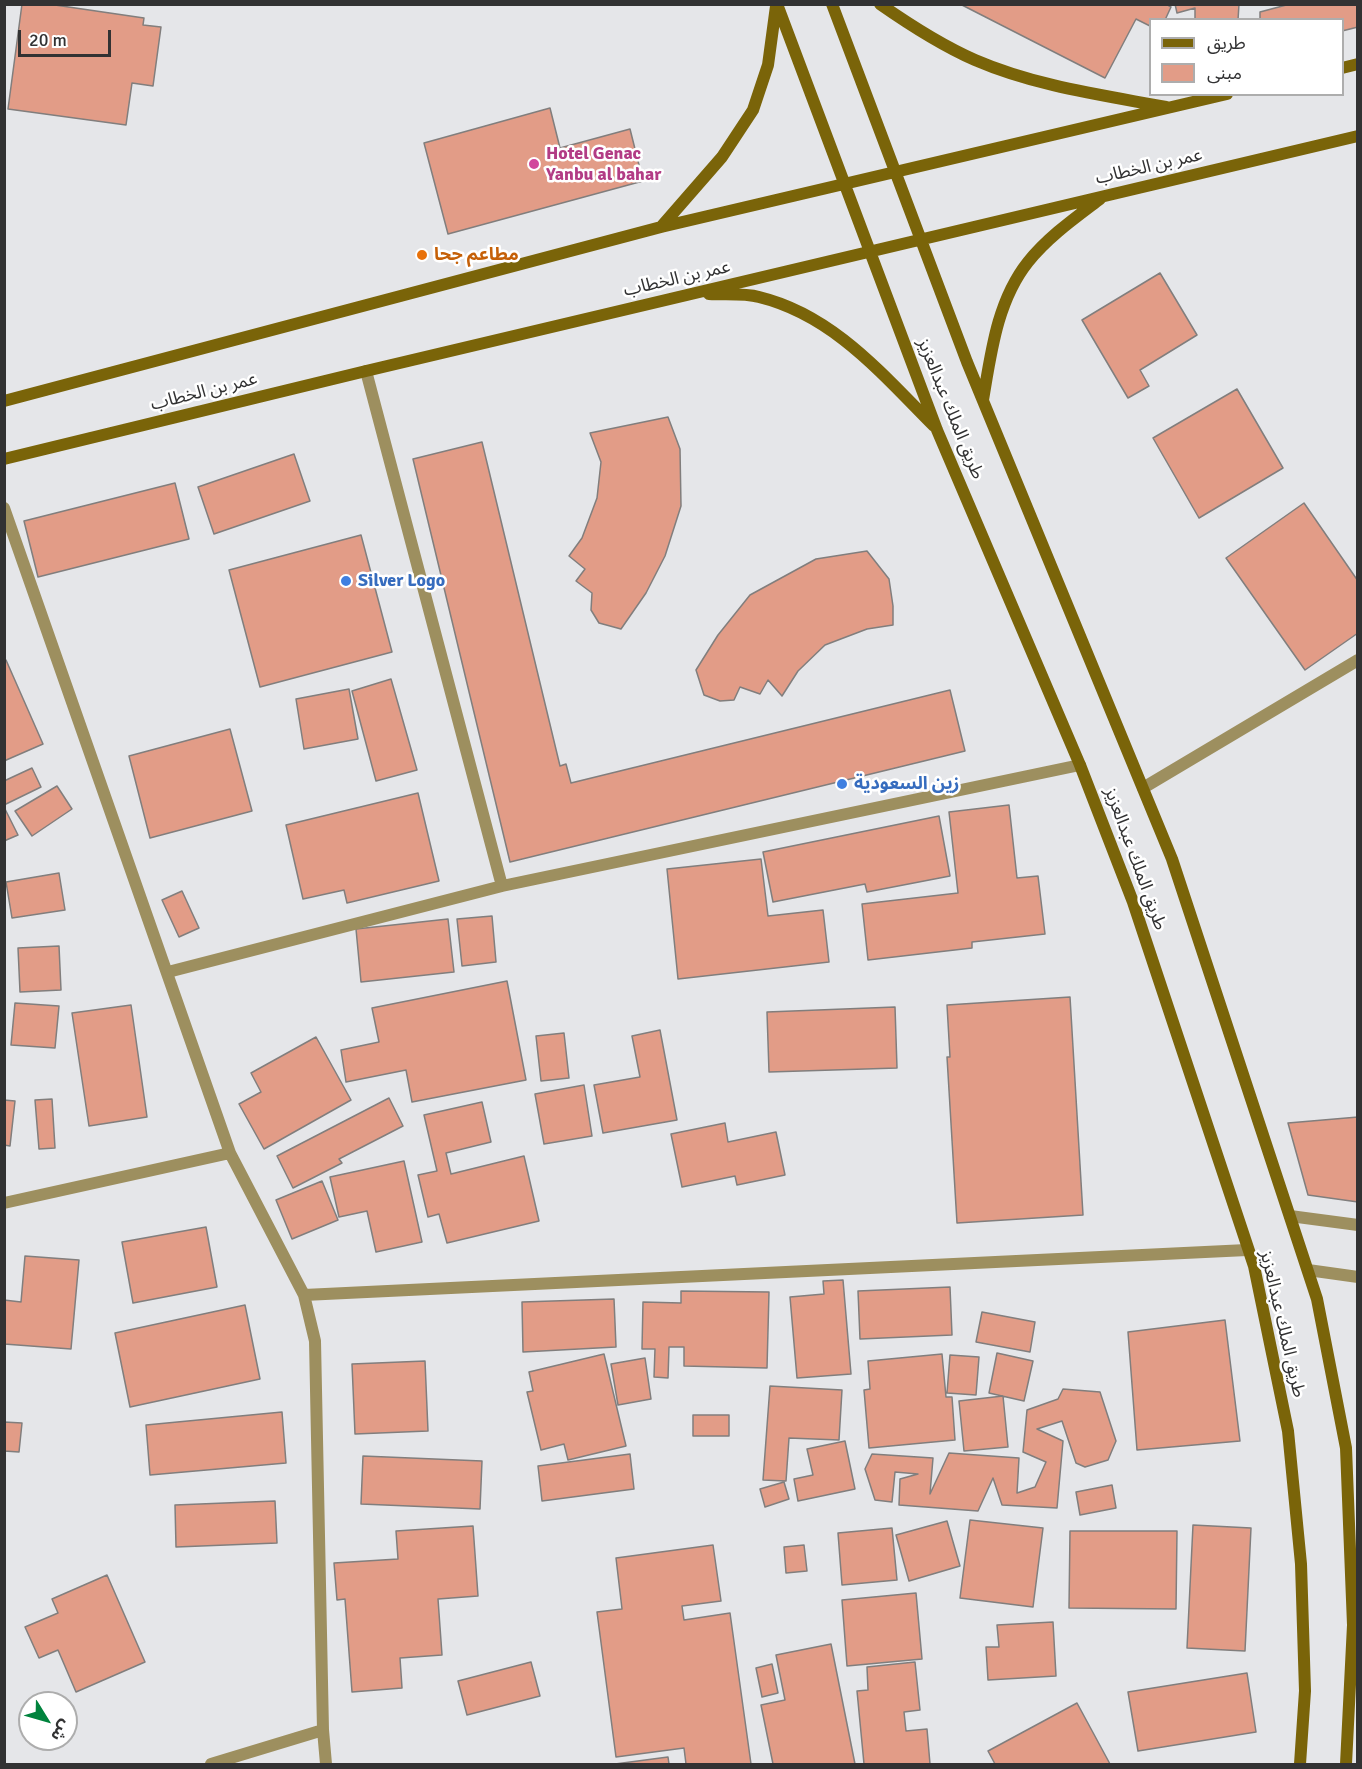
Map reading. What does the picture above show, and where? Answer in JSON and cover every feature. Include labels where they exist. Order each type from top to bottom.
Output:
[{"type":"street","name":"طريق الملك عبدالعزيز","points":[[776,4],[937,430],[1080,765],[1133,902],[1254,1266],[1288,1431],[1299,1542],[1305,1691],[1300,1764]]},
{"type":"street","points":[[661,227],[722,157],[753,110],[768,65],[776,4]]},
{"type":"street","name":"طريق الملك عبدالعزيز","points":[[832,4],[983,401],[1172,859],[1317,1299],[1346,1448],[1353,1625],[1346,1764]]},
{"type":"street","points":[[880,4],[944,45],[975,60],[1011,73],[1068,89],[1170,108]]},
{"type":"street","points":[[4,401],[661,227],[1219,96]]},
{"type":"street","name":"عمر بن الخطاب","points":[[4,459],[1358,136]]},
{"type":"street","points":[[983,401],[993,337],[1016,282],[1027,263],[1053,236],[1104,196]]},
{"type":"street","points":[[693,294],[757,296],[789,306],[826,326],[864,355],[937,430]]},
{"type":"street","points":[[366,371],[502,886]]},
{"type":"street","points":[[4,508],[230,1153],[304,1295],[315,1341],[323,1730],[326,1764]]},
{"type":"street","points":[[1143,788],[1358,660]]},
{"type":"street","points":[[168,972],[502,886],[1080,765]]},
{"type":"street","points":[[4,1203],[230,1153]]},
{"type":"street","points":[[1290,1216],[1358,1226]]},
{"type":"street","points":[[304,1295],[1247,1250]]},
{"type":"street","points":[[1308,1270],[1358,1277]]},
{"type":"street","points":[[211,1764],[323,1730]]},
{"type":"building","points":[[22,4],[48,4],[144,18],[143,25],[161,27],[153,86],[132,83],[126,125],[8,109]]},
{"type":"building","points":[[960,4],[1166,4],[1171,7],[1166,18],[1149,18],[1149,26],[1136,19],[1105,78]]},
{"type":"building","points":[[1175,4],[1239,4],[1238,18],[1195,18],[1195,8],[1177,13]]},
{"type":"building","points":[[1290,4],[1358,4],[1358,27],[1344,30],[1344,18],[1260,18],[1260,12]]},
{"type":"building","name":"Hotel Genac Yanbu al bahar","points":[[550,108],[560,148],[630,129],[643,181],[448,234],[424,143]]},
{"type":"building","points":[[1160,273],[1197,335],[1140,370],[1149,386],[1128,398],[1082,320]]},
{"type":"building","points":[[1237,389],[1283,468],[1199,518],[1153,438]]},
{"type":"building","points":[[668,417],[680,449],[681,506],[665,556],[646,593],[621,629],[599,623],[591,610],[592,593],[576,581],[585,569],[569,556],[582,538],[597,498],[601,462],[590,433]]},
{"type":"building","points":[[482,442],[560,766],[566,764],[571,783],[950,690],[965,751],[510,862],[413,459]]},
{"type":"building","points":[[294,454],[310,501],[214,534],[198,487]]},
{"type":"building","points":[[175,483],[189,539],[38,577],[24,521]]},
{"type":"building","points":[[1304,503],[1358,581],[1358,633],[1305,670],[1226,558]]},
{"type":"building","points":[[361,535],[392,652],[260,687],[229,570]]},
{"type":"building","points":[[867,551],[889,579],[893,625],[867,629],[825,645],[798,671],[782,696],[768,680],[760,694],[740,687],[734,700],[720,701],[704,695],[696,670],[718,635],[750,595],[816,559]]},
{"type":"building","points":[[6,660],[43,744],[4,761],[4,661]]},
{"type":"building","points":[[391,679],[417,770],[376,781],[352,691]]},
{"type":"building","points":[[349,689],[358,739],[304,749],[296,699]]},
{"type":"building","points":[[230,729],[252,811],[150,838],[129,756]]},
{"type":"building","points":[[32,768],[41,787],[4,805],[4,781]]},
{"type":"building","points":[[57,786],[72,809],[32,836],[15,811]]},
{"type":"building","points":[[418,793],[439,881],[347,903],[344,890],[303,899],[286,825]]},
{"type":"building","points":[[1009,805],[1017,878],[1038,876],[1045,934],[972,942],[972,948],[868,960],[862,904],[958,893],[949,812]]},
{"type":"building","points":[[4,807],[18,835],[4,841]]},
{"type":"building","points":[[939,816],[950,876],[867,892],[865,884],[773,902],[763,852]]},
{"type":"building","points":[[761,859],[768,916],[823,910],[829,962],[678,979],[667,869]]},
{"type":"building","points":[[59,873],[65,910],[12,918],[6,882]]},
{"type":"building","points":[[182,891],[199,928],[179,937],[162,900]]},
{"type":"building","points":[[492,916],[496,962],[462,966],[457,919]]},
{"type":"building","points":[[448,919],[454,972],[361,982],[356,929]]},
{"type":"building","points":[[59,946],[61,990],[20,992],[18,948]]},
{"type":"building","points":[[507,981],[526,1080],[412,1102],[406,1070],[346,1082],[341,1050],[379,1042],[372,1008]]},
{"type":"building","points":[[1070,997],[1083,1215],[957,1223],[947,1057],[950,1057],[947,1005]]},
{"type":"building","points":[[15,1003],[59,1006],[55,1048],[11,1045]]},
{"type":"building","points":[[131,1005],[147,1117],[89,1126],[72,1013]]},
{"type":"building","points":[[895,1007],[897,1068],[769,1072],[767,1012]]},
{"type":"building","points":[[660,1030],[677,1120],[603,1133],[594,1085],[640,1077],[632,1036]]},
{"type":"building","points":[[564,1033],[569,1078],[541,1081],[536,1036]]},
{"type":"building","points":[[316,1037],[351,1100],[264,1149],[239,1104],[261,1092],[251,1073]]},
{"type":"building","points":[[584,1085],[592,1136],[544,1144],[535,1094]]},
{"type":"building","points":[[389,1098],[403,1126],[339,1159],[342,1163],[293,1188],[277,1156]]},
{"type":"building","points":[[52,1099],[55,1148],[39,1149],[35,1100]]},
{"type":"building","points":[[4,1100],[15,1101],[10,1146],[4,1145]]},
{"type":"building","points":[[482,1102],[491,1142],[446,1153],[451,1174],[524,1156],[539,1221],[447,1243],[439,1214],[428,1217],[418,1175],[437,1171],[424,1115]]},
{"type":"building","points":[[1358,1117],[1358,1202],[1308,1195],[1288,1123]]},
{"type":"building","points":[[725,1123],[728,1142],[776,1132],[785,1175],[737,1185],[735,1176],[682,1187],[671,1134]]},
{"type":"building","points":[[404,1161],[422,1242],[376,1252],[367,1211],[339,1217],[330,1177]]},
{"type":"building","points":[[322,1181],[338,1220],[292,1239],[276,1200]]},
{"type":"building","points":[[206,1227],[217,1287],[133,1303],[122,1242]]},
{"type":"building","points":[[25,1256],[79,1260],[71,1349],[4,1344],[4,1300],[21,1302]]},
{"type":"building","points":[[843,1280],[851,1374],[797,1378],[790,1297],[824,1294],[823,1281]]},
{"type":"building","points":[[950,1287],[952,1335],[860,1339],[858,1291]]},
{"type":"building","points":[[681,1291],[769,1292],[767,1368],[684,1366],[684,1347],[669,1347],[668,1378],[654,1377],[655,1349],[642,1349],[643,1302],[681,1303]]},
{"type":"building","points":[[614,1299],[616,1347],[523,1352],[522,1302]]},
{"type":"building","points":[[245,1305],[260,1379],[130,1407],[115,1333]]},
{"type":"building","points":[[982,1312],[1035,1322],[1030,1352],[976,1342]]},
{"type":"building","points":[[1225,1320],[1240,1441],[1137,1450],[1128,1332]]},
{"type":"building","points":[[997,1353],[1033,1361],[1024,1401],[989,1393]]},
{"type":"building","points":[[604,1354],[626,1446],[568,1460],[564,1444],[541,1450],[527,1392],[533,1391],[529,1372]]},
{"type":"building","points":[[942,1354],[946,1397],[952,1397],[955,1440],[869,1448],[864,1390],[870,1389],[868,1361]]},
{"type":"building","points":[[950,1355],[979,1357],[976,1395],[947,1393]]},
{"type":"building","points":[[645,1358],[651,1399],[618,1405],[611,1364]]},
{"type":"building","points":[[425,1361],[428,1431],[355,1434],[352,1364]]},
{"type":"building","points":[[770,1386],[842,1390],[839,1440],[789,1438],[786,1481],[763,1480]]},
{"type":"building","points":[[1063,1389],[1100,1392],[1116,1441],[1108,1460],[1085,1467],[1076,1463],[1062,1421],[1037,1429],[1063,1441],[1057,1508],[1002,1505],[993,1478],[978,1511],[899,1505],[900,1479],[918,1474],[895,1472],[892,1502],[875,1500],[865,1469],[872,1454],[933,1458],[930,1494],[949,1453],[1019,1458],[1017,1493],[1035,1487],[1046,1462],[1023,1452],[1027,1410],[1058,1399]]},
{"type":"building","points":[[1003,1396],[1008,1447],[964,1451],[959,1401]]},
{"type":"building","points":[[282,1412],[286,1463],[150,1475],[146,1425]]},
{"type":"building","points":[[693,1415],[729,1415],[729,1436],[693,1436]]},
{"type":"building","points":[[4,1422],[22,1423],[19,1452],[4,1451]]},
{"type":"building","points":[[845,1441],[855,1489],[798,1501],[794,1479],[813,1475],[807,1449]]},
{"type":"building","points":[[630,1454],[634,1489],[542,1501],[538,1466]]},
{"type":"building","points":[[363,1456],[482,1461],[480,1509],[361,1504]]},
{"type":"building","points":[[784,1482],[789,1499],[765,1507],[760,1489]]},
{"type":"building","points":[[1112,1485],[1116,1508],[1080,1515],[1076,1492]]},
{"type":"building","points":[[275,1501],[277,1543],[176,1547],[175,1505]]},
{"type":"building","points":[[970,1520],[1043,1528],[1033,1607],[960,1598]]},
{"type":"building","points":[[947,1521],[960,1566],[909,1581],[896,1535]]},
{"type":"building","points":[[1193,1525],[1251,1528],[1245,1651],[1187,1648]]},
{"type":"building","points":[[473,1526],[478,1596],[438,1599],[442,1655],[400,1658],[402,1688],[352,1692],[345,1599],[337,1600],[334,1563],[398,1559],[396,1531]]},
{"type":"building","points":[[892,1528],[897,1580],[842,1585],[838,1533]]},
{"type":"building","points":[[1070,1531],[1177,1531],[1176,1609],[1069,1608]]},
{"type":"building","points":[[713,1545],[721,1601],[682,1606],[684,1620],[730,1613],[751,1764],[686,1764],[684,1748],[616,1757],[597,1612],[622,1609],[616,1558]]},
{"type":"building","points":[[804,1545],[807,1571],[786,1573],[784,1547]]},
{"type":"building","points":[[107,1575],[145,1662],[76,1691],[58,1650],[39,1658],[25,1627],[58,1613],[52,1599]]},
{"type":"building","points":[[916,1593],[922,1659],[847,1666],[842,1600]]},
{"type":"building","points":[[1053,1622],[1056,1676],[988,1680],[986,1647],[999,1647],[997,1625]]},
{"type":"building","points":[[831,1644],[855,1764],[773,1764],[761,1705],[785,1700],[776,1655]]},
{"type":"building","points":[[531,1662],[540,1696],[467,1715],[458,1681]]},
{"type":"building","points":[[915,1662],[920,1710],[904,1712],[906,1731],[927,1729],[930,1764],[864,1764],[857,1691],[868,1690],[867,1667]]},
{"type":"building","points":[[772,1664],[778,1693],[762,1697],[756,1668]]},
{"type":"building","points":[[1247,1673],[1256,1732],[1138,1751],[1128,1692]]},
{"type":"building","points":[[1077,1703],[1110,1764],[995,1764],[988,1751]]},
{"type":"building","points":[[668,1757],[669,1764],[615,1764]]},
{"type":"place","name":"Hotel Genac Yanbu al bahar","points":[[534,164]]},
{"type":"place","name":"مطاعم جحا","points":[[422,255]]},
{"type":"place","name":"Silver Logo","points":[[346,581]]},
{"type":"place","name":"زين السعودية","points":[[842,784]]}]
